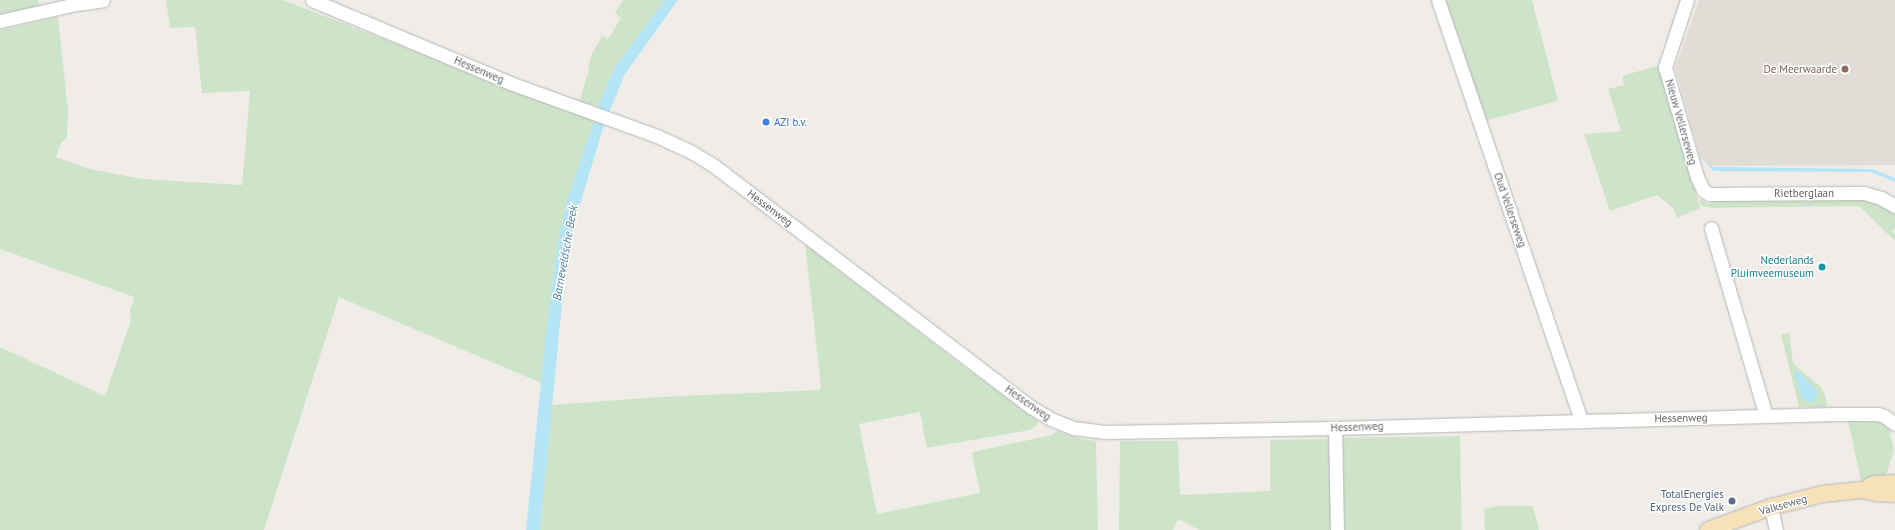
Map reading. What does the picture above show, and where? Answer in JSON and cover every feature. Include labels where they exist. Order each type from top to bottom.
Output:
[{"type":"main road","name":"Valkseweg","points":[[1708,530],[1771,507],[1822,494],[1861,490],[1875,484],[1895,482]]},
{"type":"main road","name":"Valkseweg","points":[[1861,490],[1876,494],[1895,494]]},
{"type":"street","points":[[0,21],[76,2],[103,0]]},
{"type":"street","name":"Hessenweg","points":[[312,0],[517,86],[677,144],[713,165],[1031,407],[1061,424],[1090,432],[1335,428],[1878,414],[1884,416],[1895,424]]},
{"type":"street","name":"Oud Vellerseweg","points":[[1438,0],[1581,421]]},
{"type":"street","name":"Nieuw Vellerseweg","points":[[1687,0],[1665,66],[1697,177],[1703,190],[1709,194]]},
{"type":"street","name":"Rietberglaan","points":[[1709,194],[1864,193],[1881,198],[1895,206]]},
{"type":"street","points":[[1711,228],[1766,416]]},
{"type":"street","points":[[1335,428],[1337,530]]},
{"type":"street","points":[[1771,507],[1776,530]]},
{"type":"shaded area","points":[[1699,0],[1895,0],[1895,165],[1709,166],[1700,157],[1675,68]]},
{"type":"green space","points":[[0,0],[39,0],[39,6],[0,14]]},
{"type":"green space","points":[[166,0],[283,0],[595,121],[565,207],[556,256],[541,383],[339,297],[264,530],[0,530],[0,347],[105,396],[131,320],[130,311],[134,297],[0,249],[0,30],[58,17],[68,110],[67,137],[61,143],[56,157],[90,169],[142,179],[242,185],[250,91],[202,93],[195,27],[170,28]]},
{"type":"green space","points":[[623,0],[665,0],[615,67],[598,106],[579,102],[588,73],[590,58],[602,36],[608,39],[621,18],[615,13]]},
{"type":"green space","points":[[1443,0],[1532,0],[1558,101],[1484,121]]},
{"type":"green space","points":[[1660,65],[1700,208],[1677,218],[1673,208],[1657,195],[1610,211],[1584,134],[1621,131],[1608,89],[1624,85],[1622,76]]},
{"type":"green space","points":[[1719,198],[1868,199],[1895,213],[1895,228],[1892,231],[1895,234],[1895,241],[1859,206],[1712,208],[1701,206],[1699,199],[1709,204]]},
{"type":"green space","points":[[805,244],[963,366],[1038,421],[1037,425],[1030,430],[927,448],[920,412],[859,424],[877,514],[980,493],[972,452],[1052,435],[1057,431],[1082,439],[1096,441],[1098,530],[540,530],[552,405],[659,397],[820,390],[821,387]]},
{"type":"green space","points":[[1789,333],[1793,362],[1821,387],[1826,398],[1827,407],[1799,407],[1781,334]]},
{"type":"green space","points":[[1848,421],[1881,422],[1891,428],[1890,434],[1894,450],[1886,475],[1881,480],[1861,481]]},
{"type":"green space","points":[[1460,436],[1462,530],[1345,530],[1343,438]]},
{"type":"green space","points":[[1329,439],[1331,443],[1331,530],[1199,530],[1178,519],[1173,530],[1119,530],[1120,441],[1178,441],[1180,495],[1270,491],[1270,440]]},
{"type":"green space","points":[[1497,506],[1533,506],[1539,530],[1485,530],[1484,509]]},
{"type":"water","name":"Barneveldsche Beek","points":[[665,0],[678,0],[625,74],[605,122],[576,217],[566,263],[540,530],[526,530],[546,334],[556,256],[565,207],[585,146],[600,110],[598,106],[615,67]]},
{"type":"water","points":[[1706,164],[1715,167],[1868,169],[1875,170],[1895,178],[1895,182],[1871,172],[1714,171]]},
{"type":"water","points":[[1794,371],[1797,371],[1817,391],[1818,395],[1812,402],[1805,401],[1802,398]]},
{"type":"place","name":"De Meerwaarde","points":[[1845,69]]},
{"type":"place","name":"AZI b.v.","points":[[766,122]]},
{"type":"place","name":"Nederlands Pluimveemuseum","points":[[1822,267]]},
{"type":"place","name":"TotalEnergies Express De Valk","points":[[1732,501]]}]
